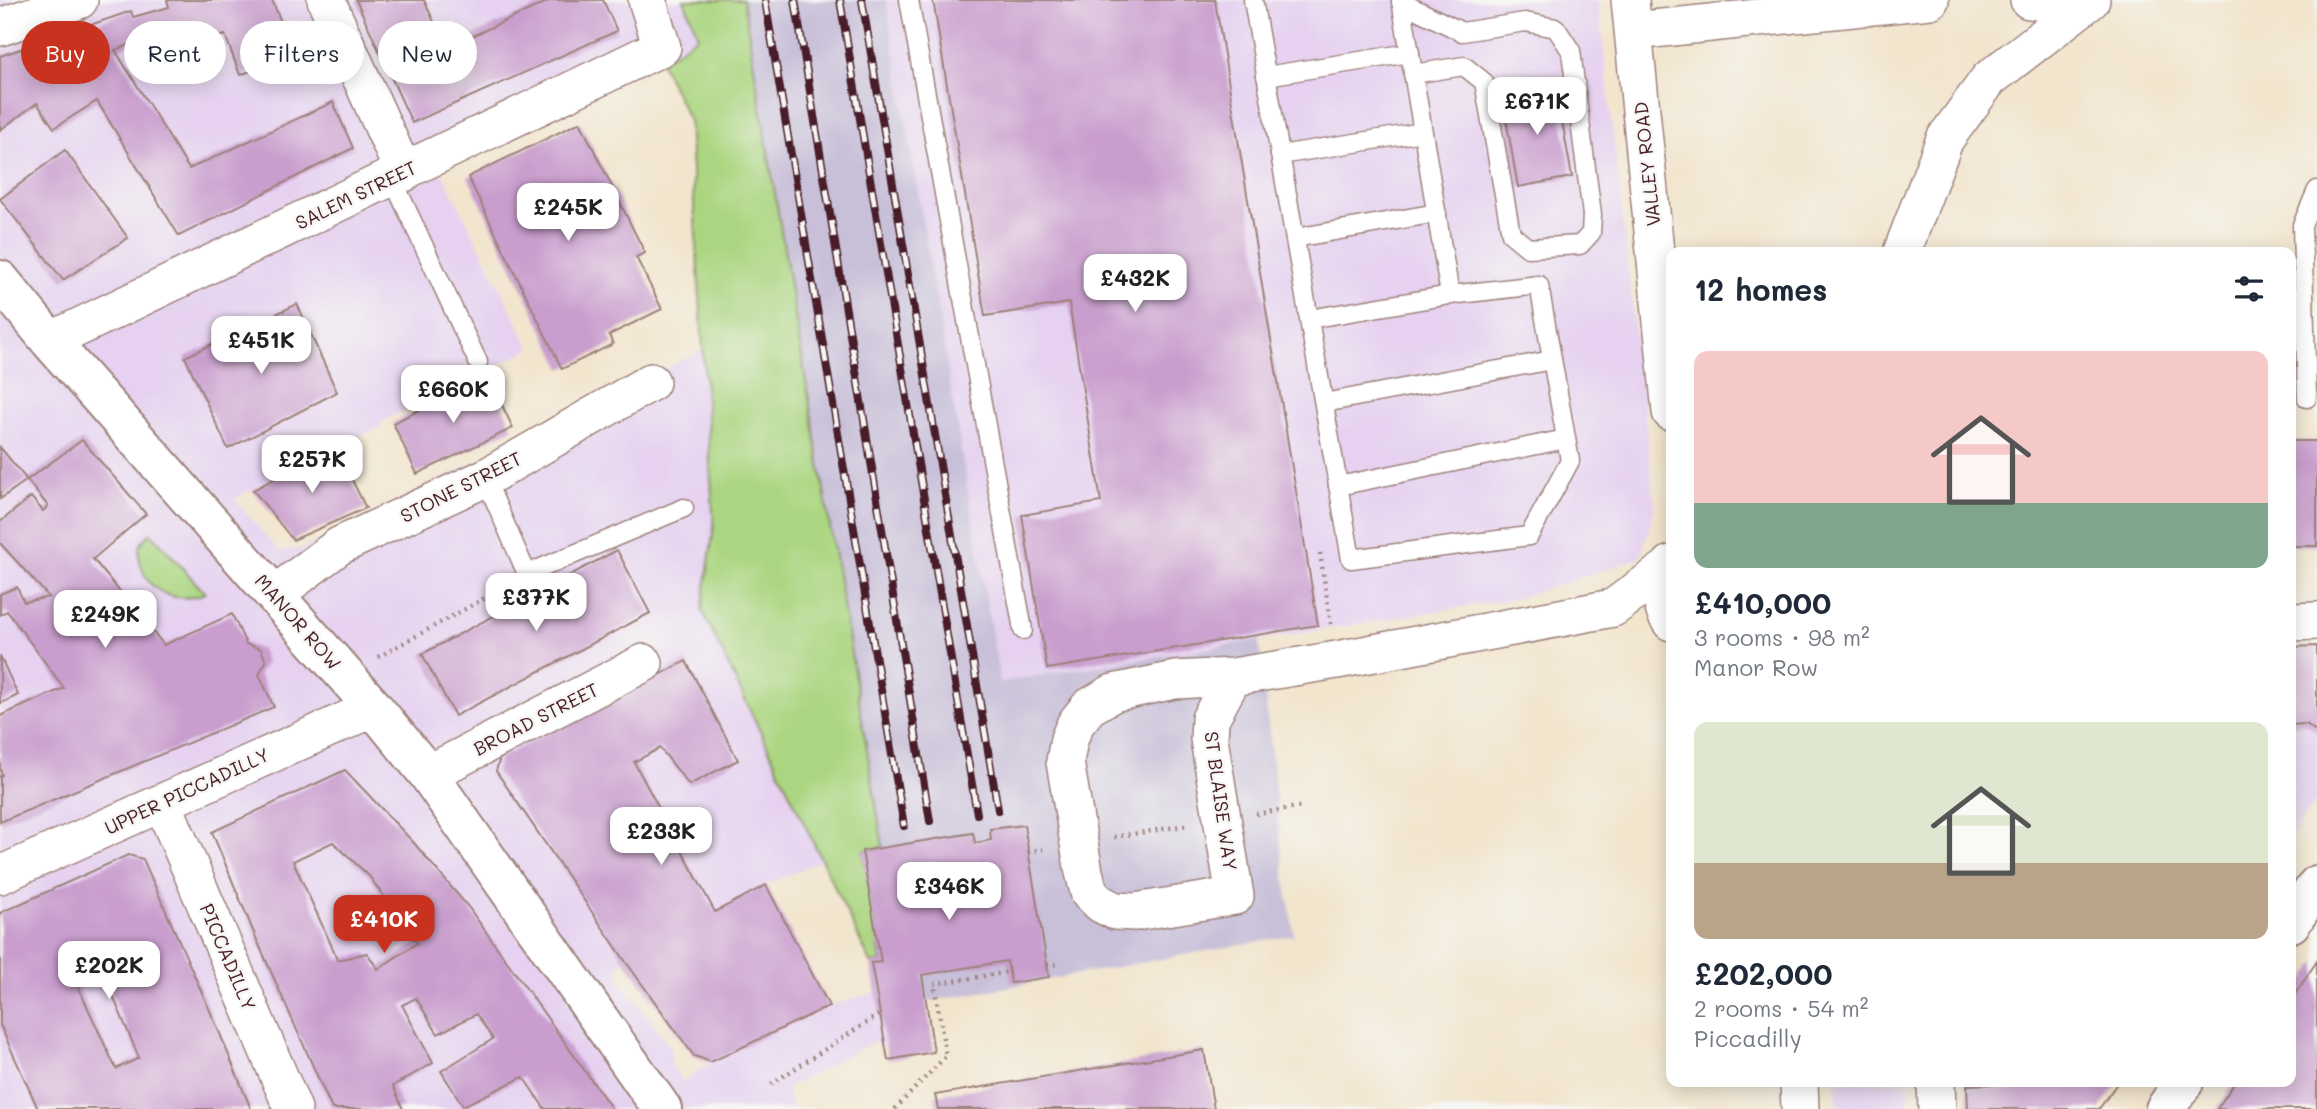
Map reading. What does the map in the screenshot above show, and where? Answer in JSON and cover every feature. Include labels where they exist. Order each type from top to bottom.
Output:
[{"type":"street","points":[[0,27],[79,0]]},
{"type":"street","points":[[326,0],[398,176]]},
{"type":"street","name":"SALEM STREET","points":[[50,341],[662,47],[647,0]]},
{"type":"street","points":[[1632,15],[1930,0]]},
{"type":"street","points":[[2029,0],[2086,4]]},
{"type":"street","points":[[1904,247],[1945,139],[1989,79],[2086,4]]},
{"type":"street","name":"VALLEY ROAD","points":[[1632,15],[1666,361]]},
{"type":"street","name":"MANOR ROW","points":[[0,280],[50,341],[374,708],[428,774],[662,1109]]},
{"type":"street","name":"STONE STREET","points":[[274,595],[340,546],[485,478],[651,382]]},
{"type":"street","name":"ST BLAISE WAY","points":[[1233,677],[1210,719],[1209,738],[1235,895],[1135,912],[1115,911],[1101,904],[1089,892],[1065,762],[1072,731],[1089,707],[1113,693],[1175,680],[1233,677],[1405,648],[1613,608],[1666,569]]},
{"type":"street","points":[[1666,576],[1662,600],[1666,614]]},
{"type":"street","points":[[1613,608],[1666,627]]},
{"type":"street","points":[[2296,622],[2317,621]]},
{"type":"street","name":"BROAD STREET","points":[[428,774],[643,663]]},
{"type":"street","name":"UPPER PICCADILLY","points":[[0,875],[374,708]]},
{"type":"street","name":"PICCADILLY","points":[[163,804],[293,1109]]},
{"type":"street","points":[[2296,916],[2317,885]]},
{"type":"street","points":[[1799,1087],[1800,1109]]},
{"type":"street","points":[[1936,1087],[1937,1109]]},
{"type":"street","points":[[2165,1109],[2180,1087]]},
{"type":"lane","points":[[909,0],[1023,630]]},
{"type":"lane","points":[[1253,0],[1351,559],[1529,536],[1570,461],[1539,285],[1451,295],[1309,319]]},
{"type":"lane","points":[[1401,1],[1451,295]]},
{"type":"lane","points":[[1401,1],[1462,32],[1525,22],[1556,28],[1571,51],[1592,215],[1591,233],[1580,245],[1528,248],[1511,234],[1484,82],[1464,66],[1413,74]]},
{"type":"lane","points":[[1266,76],[1410,53]]},
{"type":"lane","points":[[1280,155],[1423,132]]},
{"type":"lane","points":[[398,176],[478,362]]},
{"type":"lane","points":[[2305,398],[2302,225],[2317,190]]},
{"type":"lane","points":[[1295,238],[1437,213]]},
{"type":"lane","points":[[1324,403],[1552,360]]},
{"type":"lane","points":[[1338,486],[1566,439]]},
{"type":"lane","points":[[485,478],[527,574],[684,508]]},
{"type":"path","points":[[344,676],[527,574]]},
{"type":"path","points":[[1028,852],[1303,806]]},
{"type":"path","points":[[1047,965],[1059,964]]},
{"type":"path","points":[[895,1109],[946,1056],[934,984],[1009,972]]},
{"type":"path","points":[[771,1084],[880,1014]]},
{"type":"shaded area","points":[[0,0],[684,0],[698,36],[661,62],[439,166],[531,349],[381,422],[383,426],[335,446],[234,499],[279,551],[302,549],[703,350],[714,528],[702,610],[822,860],[766,885],[626,962],[624,960],[617,976],[669,1045],[672,1065],[682,1081],[711,1062],[829,1006],[876,992],[885,1045],[877,1046],[875,1041],[787,1088],[792,1109],[0,1109]]},
{"type":"shaded area","points":[[741,0],[886,0],[1000,682],[1259,640],[1284,871],[1294,935],[926,1002],[934,1052],[888,1060],[871,963],[862,851],[883,847]]},
{"type":"shaded area","points":[[886,0],[1598,0],[1655,507],[1640,558],[1518,598],[1000,682]]},
{"type":"shaded area","points":[[2317,646],[2317,799],[2296,829],[2296,647]]},
{"type":"shaded area","points":[[1836,1087],[1908,1087],[1909,1109],[1837,1109]]},
{"type":"green space","points":[[684,0],[743,0],[883,847],[863,851],[881,962],[871,963],[702,610],[714,528],[689,121],[661,62],[698,36]]},
{"type":"green space","points":[[151,533],[205,593],[185,598],[176,597],[159,591],[152,585],[142,568],[139,554],[141,544]]},
{"type":"building","points":[[167,0],[272,0],[281,21],[240,21],[240,75],[226,38],[226,21],[124,21],[124,47],[115,50],[124,64],[124,84],[136,84],[189,169],[333,102],[353,148],[179,236],[97,101],[54,128],[37,103],[0,130],[0,56],[21,49],[21,84],[110,84],[110,21],[102,21],[131,11],[133,17],[169,7]]},
{"type":"building","points":[[356,0],[424,0],[434,21],[378,21],[378,48]]},
{"type":"building","points":[[551,0],[603,0],[617,31],[412,123],[394,84],[477,84],[477,34]]},
{"type":"building","points":[[933,0],[1215,0],[1318,625],[1047,669],[1022,515],[1101,502],[1069,303],[985,316]]},
{"type":"building","points":[[1556,87],[1572,177],[1518,187],[1502,96]]},
{"type":"building","points":[[580,122],[645,253],[636,257],[662,309],[609,335],[613,344],[562,369],[468,177]]},
{"type":"building","points":[[65,150],[128,238],[63,280],[0,199]]},
{"type":"building","points":[[297,304],[337,392],[228,449],[185,357]]},
{"type":"building","points":[[488,376],[513,428],[417,474],[393,423]]},
{"type":"building","points":[[82,440],[146,514],[93,559],[164,645],[232,614],[246,644],[261,649],[266,662],[259,674],[274,707],[0,822],[0,716],[64,688],[7,611],[0,615],[0,594],[17,587],[24,602],[49,597],[0,543],[0,522],[31,497],[43,511],[48,506],[27,480]]},
{"type":"building","points":[[2296,441],[2317,441],[2317,546],[2296,546]]},
{"type":"building","points":[[335,446],[366,508],[293,540],[253,490]]},
{"type":"building","points":[[0,447],[27,480],[0,499]]},
{"type":"building","points":[[617,550],[650,613],[455,716],[422,654]]},
{"type":"building","points":[[2317,646],[2317,732],[2306,724],[2296,725],[2296,647]]},
{"type":"building","points":[[0,656],[18,695],[0,704]]},
{"type":"building","points":[[686,661],[738,760],[689,785],[660,748],[634,762],[715,912],[766,885],[829,1006],[711,1062],[694,1056],[626,962],[496,771],[500,758]]},
{"type":"building","points":[[345,770],[414,843],[469,908],[612,1109],[545,1109],[523,1077],[463,1106],[441,1071],[493,1039],[476,1014],[438,1034],[416,998],[402,1005],[433,1063],[393,1086],[403,1109],[332,1109],[212,832]],"holes":[[[333,842],[369,876],[417,943],[378,969],[367,953],[338,960],[293,861]]]},
{"type":"building","points":[[1024,825],[1049,977],[1011,983],[1007,961],[922,975],[934,1052],[888,1060],[871,963],[881,962],[862,851],[973,833],[975,843],[991,840],[990,829]]},
{"type":"building","points":[[128,855],[143,859],[251,1109],[38,1109],[0,1025],[0,913]],"holes":[[[90,941],[139,1058],[116,1069],[62,952]]]},
{"type":"building","points":[[2317,961],[2317,1109],[2217,1109],[2232,1087],[2296,1087],[2296,992]]},
{"type":"building","points":[[1204,1050],[1214,1109],[938,1109],[935,1095]]},
{"type":"building","points":[[1967,1087],[2114,1087],[2099,1109],[1968,1109]]},
{"type":"railway","points":[[765,0],[904,826]]},
{"type":"railway","points":[[795,0],[930,821]]},
{"type":"railway","points":[[840,0],[977,814]]},
{"type":"railway","points":[[862,0],[998,810]]}]
